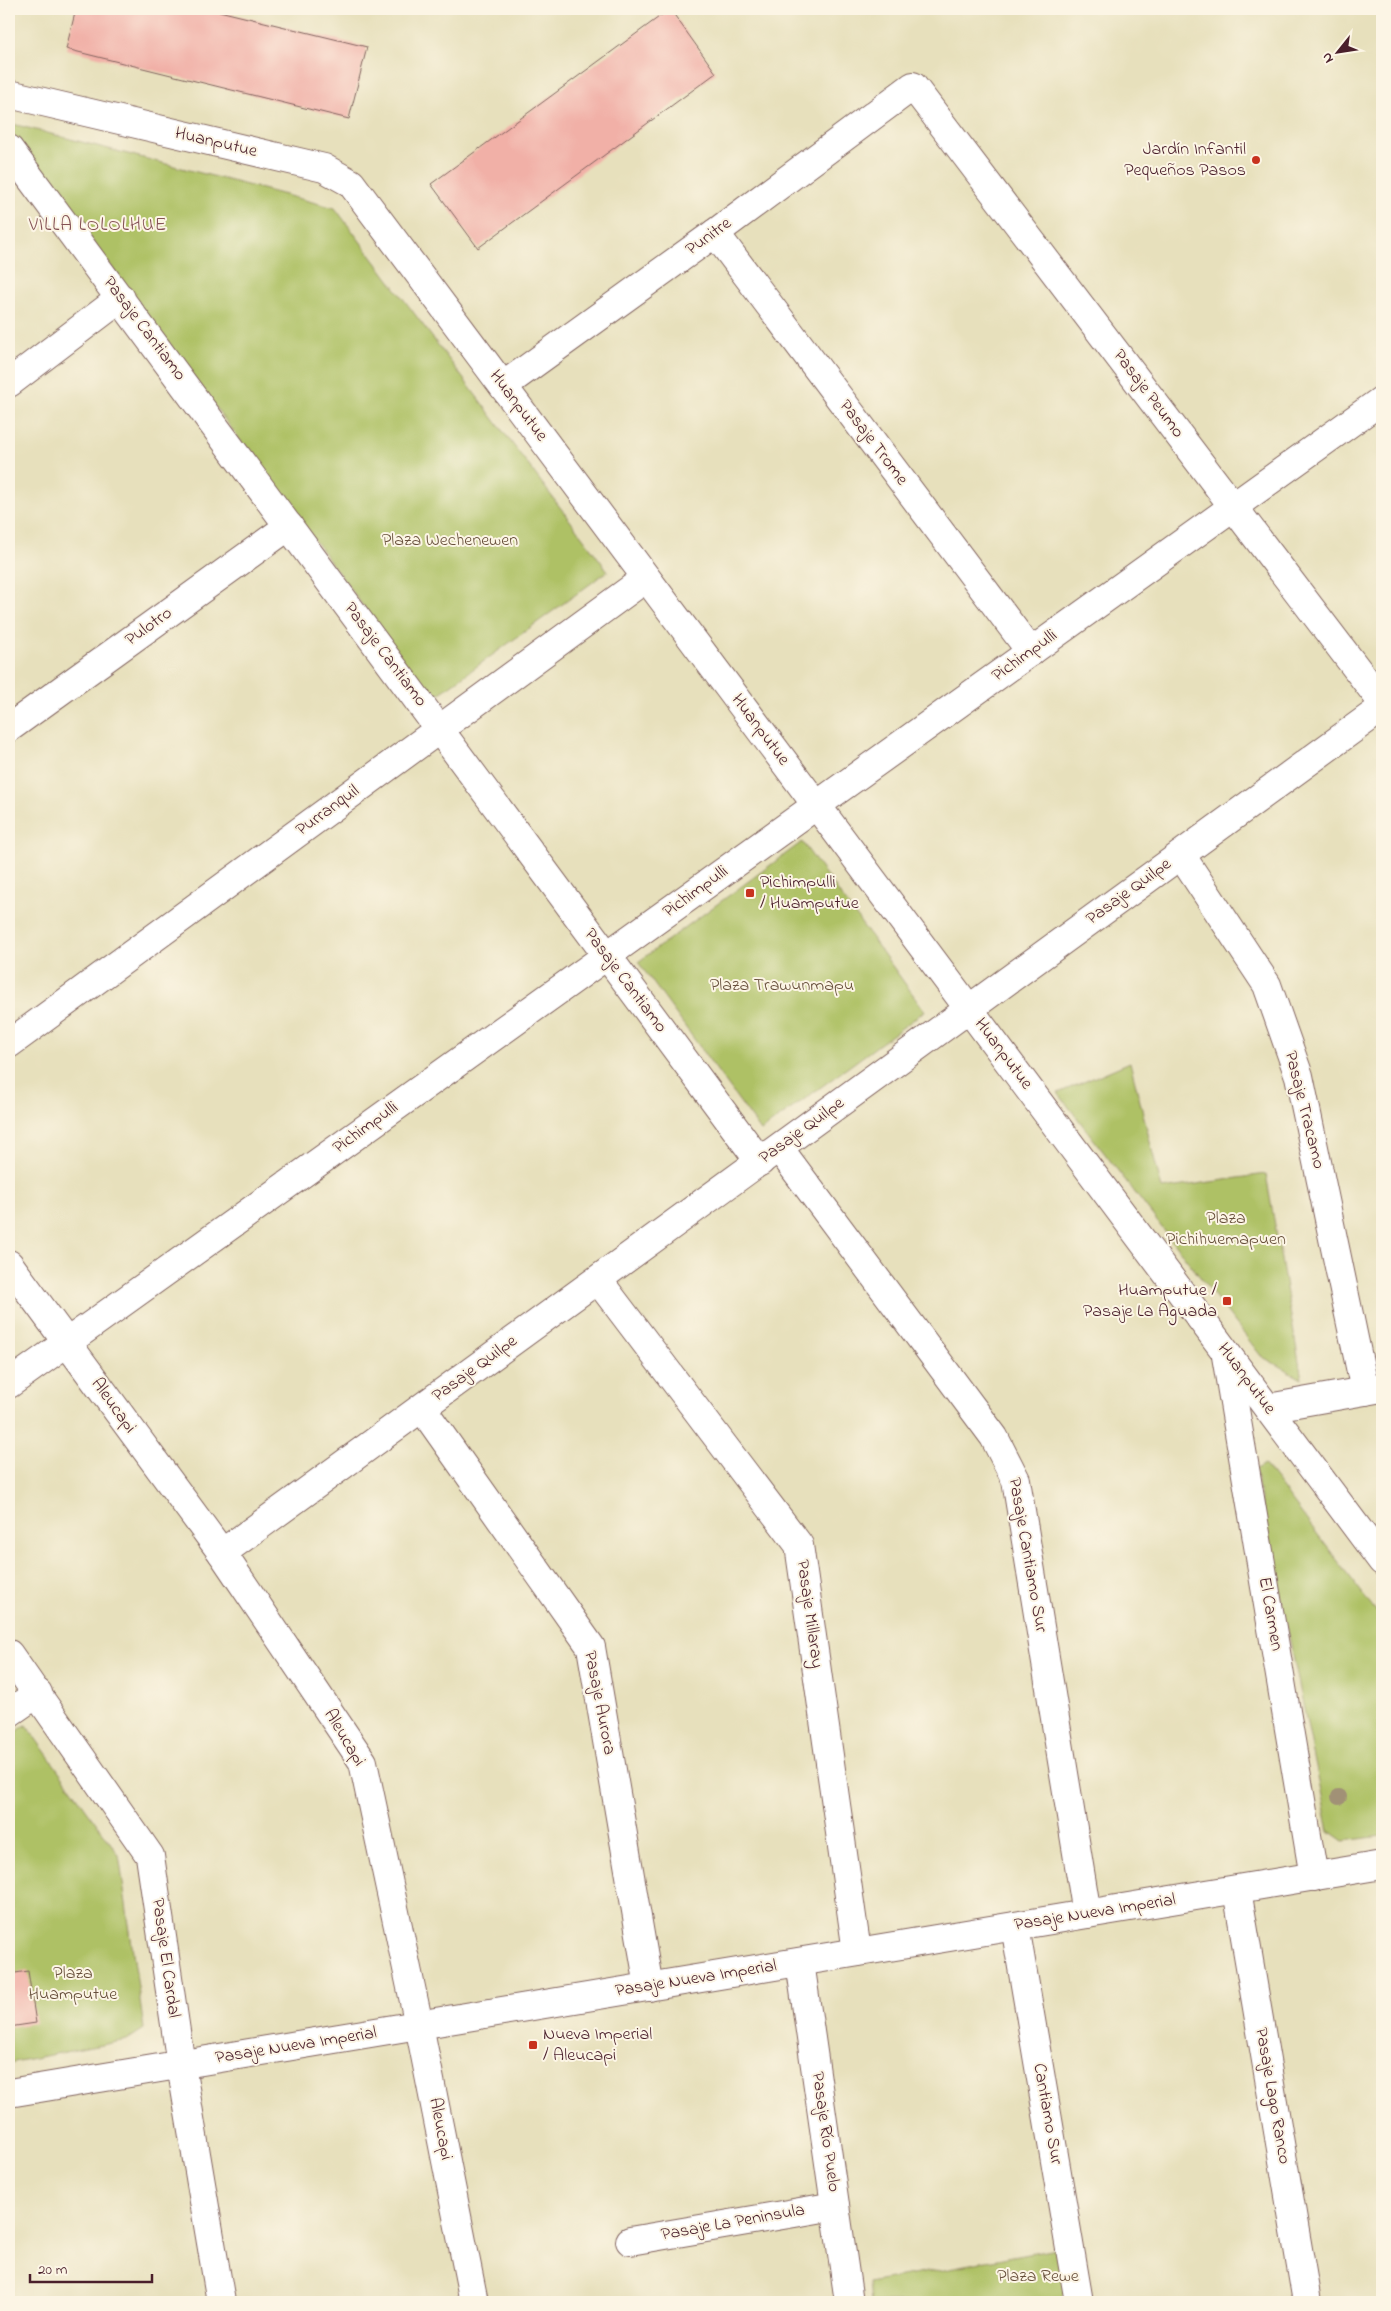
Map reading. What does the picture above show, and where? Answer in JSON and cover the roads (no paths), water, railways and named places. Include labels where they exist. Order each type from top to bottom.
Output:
[{"type":"street","name":"Punitre","points":[[503,386],[715,233],[913,86]]},
{"type":"street","name":"Pasaje Peumo","points":[[913,86],[1382,702]]},
{"type":"street","name":"Huanputue","points":[[9,94],[324,168],[351,183],[1382,1561]]},
{"type":"street","name":"Pasaje Cantiamo","points":[[9,149],[607,956],[769,1155]]},
{"type":"street","name":"Pasaje Trome","points":[[715,233],[1031,652]]},
{"type":"street","points":[[9,383],[121,298]]},
{"type":"street","name":"Pichimpulli","points":[[9,1384],[1382,400]]},
{"type":"street","name":"Pulotro","points":[[9,728],[289,526]]},
{"type":"street","name":"Purranquil","points":[[9,1044],[646,578]]},
{"type":"street","name":"Pasaje Quilpe","points":[[222,1554],[1382,708]]},
{"type":"street","name":"Pasaje Tracamo","points":[[1181,855],[1267,985],[1299,1076],[1374,1389]]},
{"type":"street","name":"Pasaje Cantiamo Sur","points":[[769,1155],[994,1437],[1016,1480],[1087,1914]]},
{"type":"street","name":"Aleucapi","points":[[9,1264],[222,1554],[362,1762],[420,2025],[474,2302]]},
{"type":"street","name":"Pasaje Millaray","points":[[598,1280],[799,1545],[857,1952]]},
{"type":"street","name":"El Carmen","points":[[1225,1352],[1314,1876]]},
{"type":"street","points":[[1268,1408],[1374,1389]]},
{"type":"street","name":"Pasaje Aurora","points":[[422,1408],[591,1647],[649,1987]]},
{"type":"street","name":"Pasaje El Cardal","points":[[9,1654],[150,1856],[181,2065],[221,2302]]},
{"type":"street","points":[[9,1713],[38,1693]]},
{"type":"street","name":"Pasaje Nueva Imperial","points":[[9,2093],[1382,1865]]},
{"type":"street","name":"Pasaje Lago Ranco","points":[[1237,1890],[1307,2302]]},
{"type":"street","name":"Cantiamo Sur","points":[[1015,1926],[1079,2302]]},
{"type":"street","name":"Pasaje Río Puelo","points":[[800,1962],[850,2302]]},
{"type":"street","name":"Pasaje La Peninsula","points":[[630,2241],[835,2206]]},
{"type":"place","name":"Jardín Infantil Pequeños Pasos","points":[[1256,160]]},
{"type":"place","name":"Pichimpulli / Huamputue","points":[[750,893]]},
{"type":"place","name":"Huamputue / Pasaje La Aguada","points":[[1227,1301]]},
{"type":"place","name":"Nueva Imperial / Aleucapi","points":[[533,2045]]},
{"type":"district","name":"VILLA LOLOLHUE","points":[[98,225]]},
{"type":"park label","name":"Plaza Wechenewen","points":[[450,541]]},
{"type":"park label","name":"Plaza Trawunmapu","points":[[782,986]]},
{"type":"park label","name":"Plaza Pichihuemapuen","points":[[1226,1229]]},
{"type":"park label","name":"Plaza Huamputue","points":[[73,1984]]},
{"type":"park label","name":"Plaza Rewe","points":[[1038,2277]]}]
